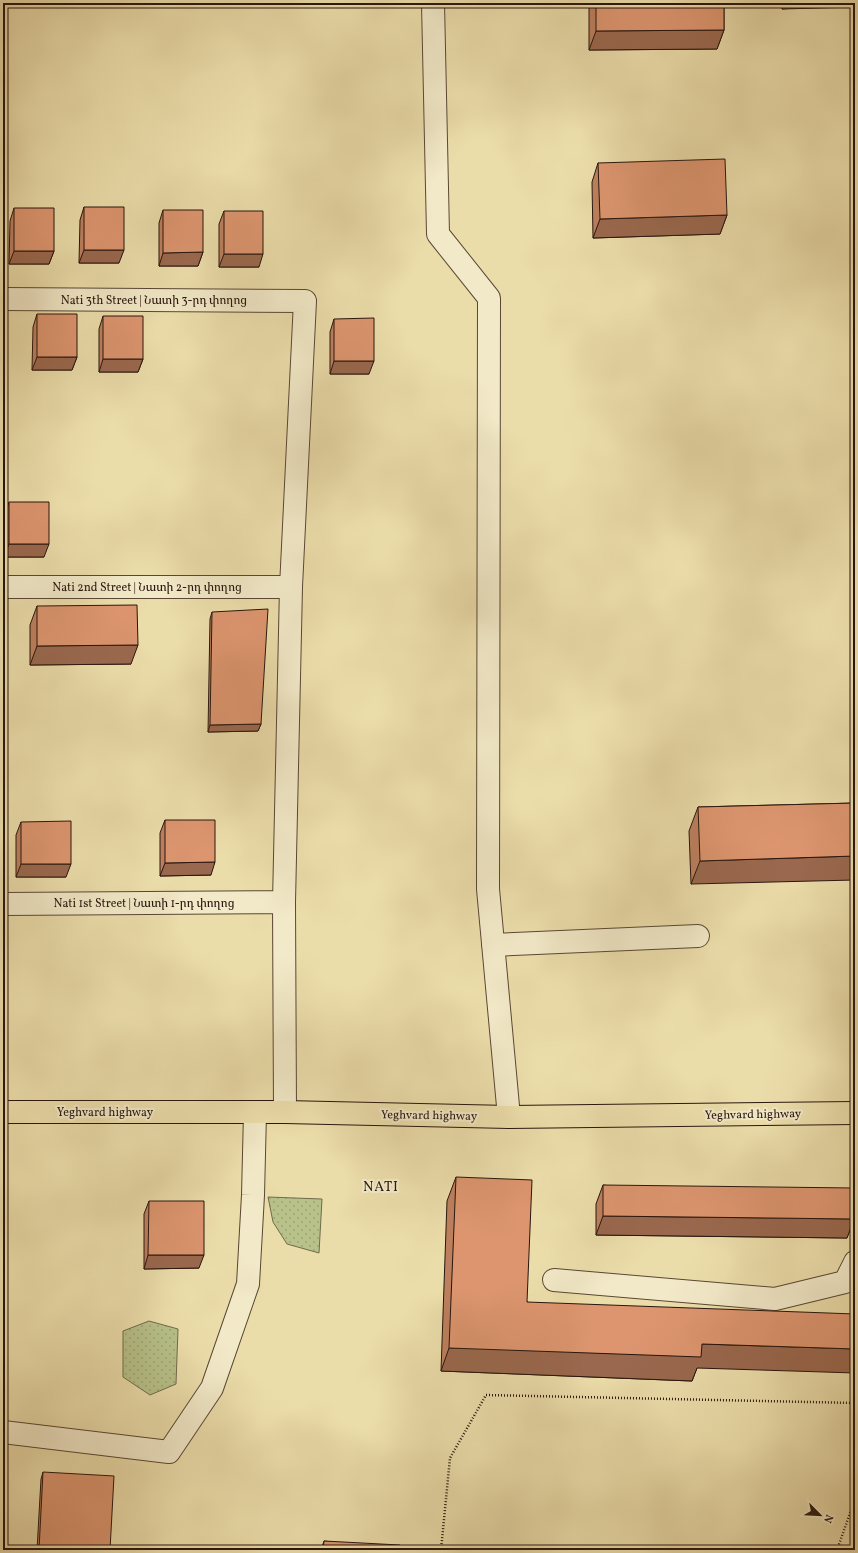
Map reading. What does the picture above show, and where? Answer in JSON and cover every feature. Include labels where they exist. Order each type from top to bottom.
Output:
[{"type":"main road","name":"Yeghvard highway","points":[[3,1112],[285,1112],[509,1117],[855,1113]]},
{"type":"street","points":[[433,3],[438,234],[489,298],[488,889],[509,1117]]},
{"type":"street","name":"Nati 3th Street | Նատի 3-րդ փողոց","points":[[3,299],[305,300],[291,587]]},
{"type":"street","name":"Nati 2nd Street | Նատի 2-րդ փողոց","points":[[3,587],[291,587]]},
{"type":"street","points":[[285,1112],[284,902],[291,587]]},
{"type":"street","name":"Nati 1st Street | Նատի 1-րդ փողոց","points":[[3,904],[284,902]]},
{"type":"street","points":[[493,944],[698,936]]},
{"type":"street","points":[[3,1432],[169,1452],[212,1388],[248,1284],[253,1195],[255,1112]]},
{"type":"street","points":[[554,1280],[775,1299],[845,1282],[855,1262]]},
{"type":"path","points":[[441,1550],[450,1458],[486,1395],[855,1403]]},
{"type":"path","points":[[837,1550],[855,1499]]},
{"type":"green space","points":[[268,1197],[322,1199],[319,1253],[287,1244],[273,1222]]},
{"type":"green space","points":[[149,1321],[178,1329],[176,1384],[150,1395],[123,1377],[123,1331]]},
{"type":"building","points":[[596,3],[724,3],[724,30],[596,31]]},
{"type":"building","points":[[725,159],[727,215],[600,219],[598,163]]},
{"type":"building","points":[[84,207],[124,207],[124,250],[84,250]]},
{"type":"building","points":[[14,208],[54,208],[54,251],[14,251]]},
{"type":"building","points":[[163,210],[203,210],[203,252],[163,253]]},
{"type":"building","points":[[224,211],[263,211],[263,254],[224,254]]},
{"type":"building","points":[[37,314],[77,314],[77,357],[37,357]]},
{"type":"building","points":[[103,316],[143,316],[143,359],[103,359]]},
{"type":"building","points":[[374,318],[374,361],[334,361],[334,319]]},
{"type":"building","points":[[9,502],[49,502],[49,544],[9,544]]},
{"type":"building","points":[[137,605],[138,645],[37,646],[37,606]]},
{"type":"building","points":[[268,609],[261,724],[210,725],[212,612]]},
{"type":"building","points":[[855,803],[855,856],[700,861],[698,807]]},
{"type":"building","points":[[165,820],[215,820],[215,862],[165,863]]},
{"type":"building","points":[[71,821],[71,864],[21,864],[21,822]]},
{"type":"building","points":[[456,1177],[532,1180],[527,1302],[855,1314],[855,1349],[702,1344],[701,1357],[449,1348]]},
{"type":"building","points":[[603,1185],[854,1188],[854,1219],[603,1216]]},
{"type":"building","points":[[149,1201],[204,1201],[204,1255],[148,1255]]},
{"type":"building","points":[[43,1472],[114,1476],[110,1550],[39,1550]]},
{"type":"building","points":[[324,1541],[400,1545],[399,1550],[323,1550]]},
{"type":"district","name":"NATI","points":[[381,1186]]}]
